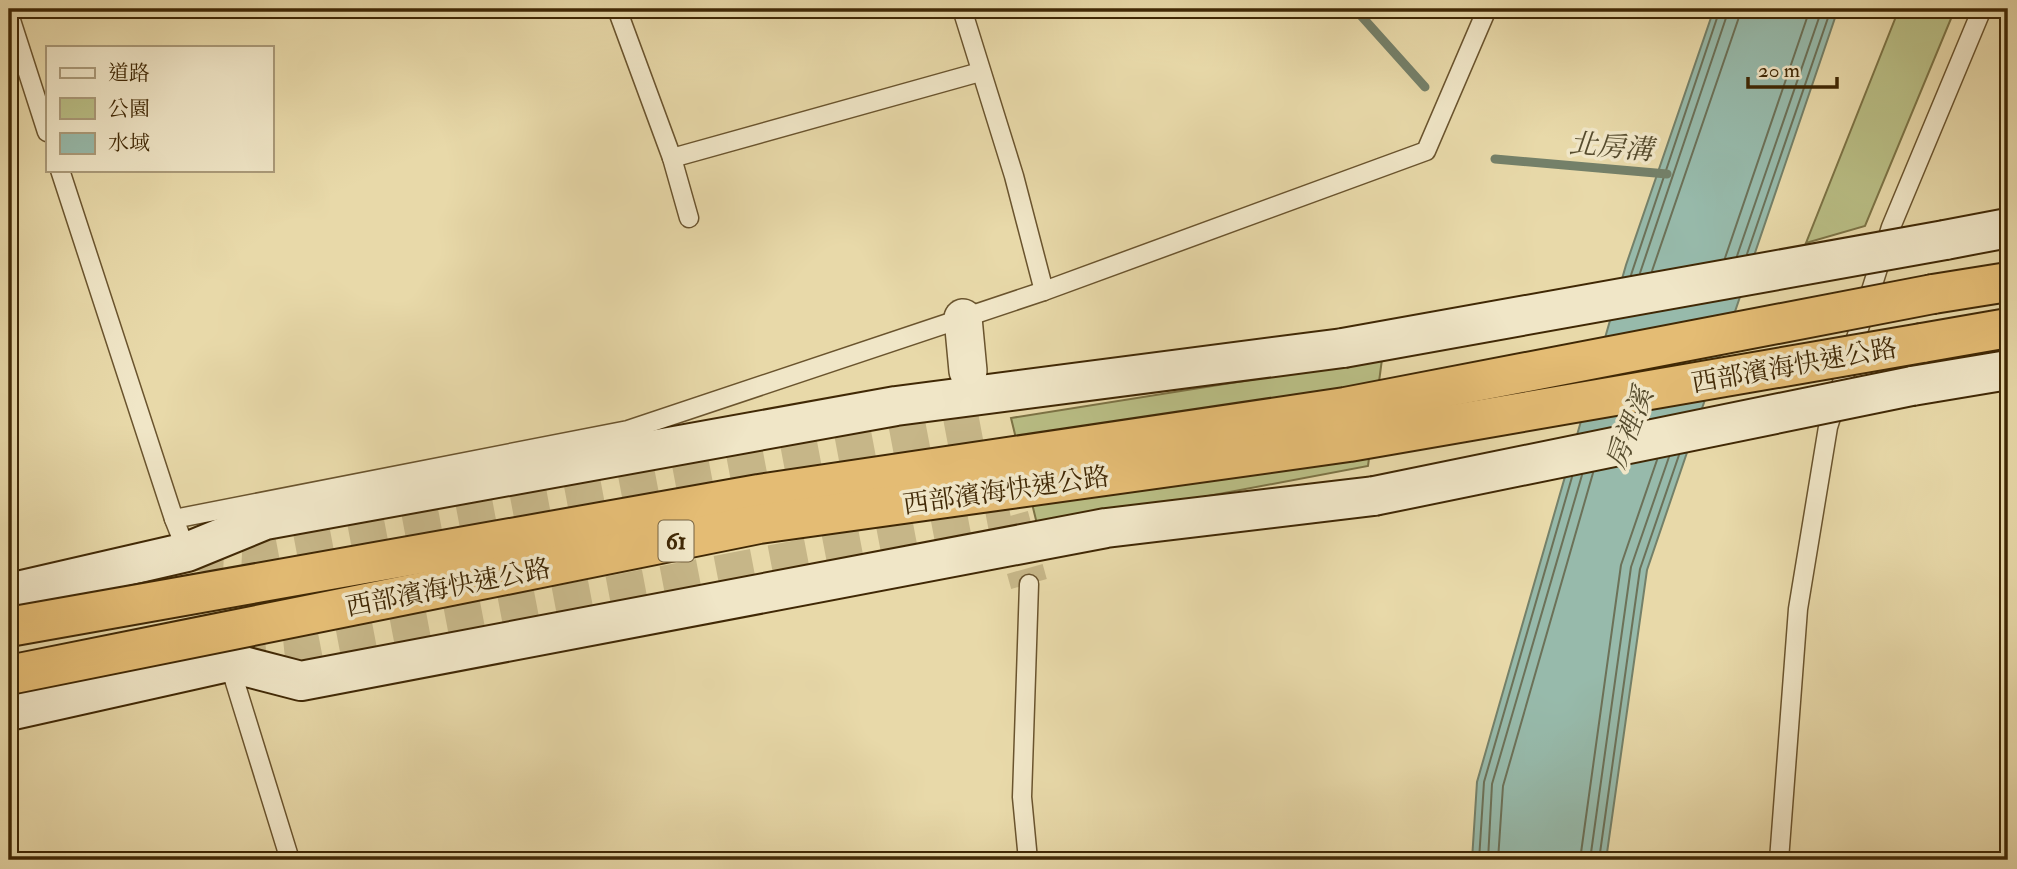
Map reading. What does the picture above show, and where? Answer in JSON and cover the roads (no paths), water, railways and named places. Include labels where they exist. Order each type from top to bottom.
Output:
[{"type":"highway","name":"西部濱海快速公路","points":[[9,627],[759,494],[1345,407],[1933,294],[2008,282]]},
{"type":"highway","name":"西部濱海快速公路","points":[[9,675],[760,524],[1349,442],[2008,328]]},
{"type":"street","points":[[9,593],[180,535],[896,406],[1343,348],[2008,228]]},
{"type":"street","points":[[963,318],[968,371]]},
{"type":"street","points":[[9,711],[229,662],[301,681],[1106,528],[1374,496],[1912,386],[2008,370]]},
{"type":"street","points":[[180,535],[229,662]]},
{"type":"lane","points":[[617,9],[672,158],[689,218]]},
{"type":"lane","points":[[962,9],[1014,176],[1044,291]]},
{"type":"lane","points":[[61,172],[180,535],[628,430],[1044,291],[1426,151],[1488,9]]},
{"type":"lane","points":[[1779,860],[1798,609],[1828,427],[1891,227],[1982,9]]},
{"type":"lane","points":[[9,14],[46,129]]},
{"type":"lane","points":[[672,158],[980,72]]},
{"type":"lane","points":[[1028,860],[1022,797],[1029,584]]},
{"type":"lane","points":[[229,662],[290,860]]},
{"type":"water","name":"房裡溪","points":[[1714,9],[1838,9],[1647,570],[1606,860],[1472,860],[1477,782],[1626,265]]},
{"type":"waterway","name":"北房溝","points":[[1355,9],[1425,87]]},
{"type":"waterway","name":"北房溝","points":[[1495,159],[1667,174]]},
{"type":"tunnel","points":[[187,552],[275,556],[980,423]]},
{"type":"tunnel","points":[[1010,516],[1029,584]]},
{"type":"tunnel","points":[[230,661],[298,654],[1011,518]]}]
